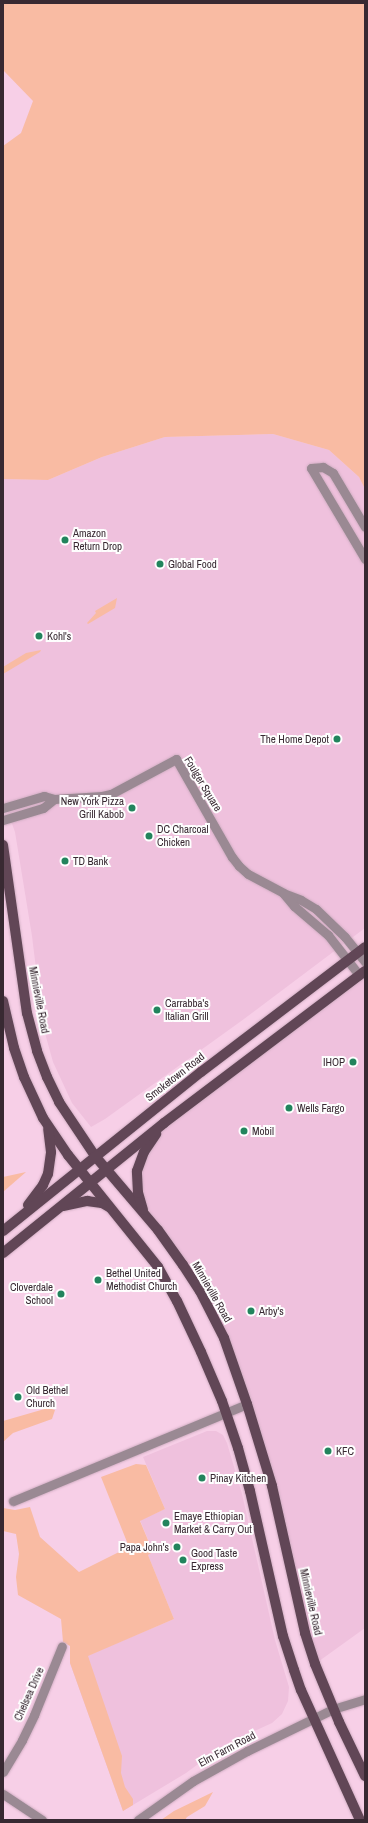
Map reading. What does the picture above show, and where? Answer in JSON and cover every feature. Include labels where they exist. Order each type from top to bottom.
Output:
[{"type":"main road","name":"Minnieville Road","points":[[3,845],[27,1013],[35,1044],[47,1077],[59,1102],[95,1156],[144,1214],[183,1265],[206,1303],[224,1338],[247,1404],[272,1486],[305,1633],[315,1664],[333,1709],[365,1776]]},
{"type":"main road","name":"Smoketown Road","points":[[3,1231],[201,1072],[361,949]]},
{"type":"main road","points":[[3,1253],[164,1123],[362,973]]},
{"type":"main road","points":[[3,1001],[14,1048],[24,1077],[48,1126],[79,1169],[158,1267],[168,1284],[201,1352],[226,1414],[250,1491],[284,1636],[301,1690],[360,1820]]},
{"type":"main road","points":[[144,1214],[138,1193],[137,1171],[144,1152],[164,1123]]},
{"type":"main road","points":[[19,1217],[39,1191],[48,1174],[51,1152],[48,1126]]},
{"type":"main road","points":[[59,1208],[87,1201],[102,1203],[111,1209]]},
{"type":"street","points":[[365,527],[333,473],[323,467],[311,468],[365,560]]},
{"type":"street","name":"Foulger Square","points":[[3,808],[40,796],[54,799],[102,796],[111,794],[176,759],[232,857],[239,866],[248,874],[316,909],[361,949],[365,962]]},
{"type":"street","name":"Foulger Square","points":[[3,820],[43,808],[54,799]]},
{"type":"street","name":"Foulger Square","points":[[283,893],[294,906],[328,935],[347,960],[362,973]]},
{"type":"street","points":[[13,1500],[226,1414],[247,1404]]},
{"type":"street","name":"Chelsea Drive","points":[[3,1772],[22,1740],[34,1715],[62,1646]]},
{"type":"street","name":"Elm Farm Road","points":[[138,1820],[193,1781],[222,1764],[333,1709],[365,1699]]},
{"type":"street","points":[[3,1794],[42,1820]]},
{"type":"shaded area","points":[[3,3],[365,3],[365,489],[359,477],[329,450],[273,434],[165,437],[102,457],[48,480],[3,479],[3,146],[21,133],[33,101],[3,70]]},
{"type":"shaded area","points":[[273,434],[329,450],[359,477],[365,489],[365,928],[244,1019],[105,1119],[91,1127],[72,1103],[53,1062],[43,1026],[32,936],[15,832],[3,799],[3,479],[48,480],[102,457],[165,437]]},
{"type":"shaded area","points":[[117,598],[115,608],[88,624],[87,623],[96,613],[95,611]]},
{"type":"shaded area","points":[[41,650],[3,674],[3,667],[26,653]]},
{"type":"shaded area","points":[[365,971],[365,1628],[315,1664],[258,1438],[209,1308],[144,1214],[138,1193],[144,1152],[164,1123]]},
{"type":"shaded area","points":[[26,1172],[3,1192],[3,1177]]},
{"type":"shaded area","points":[[48,1408],[55,1410],[52,1419],[13,1433],[3,1442],[3,1421]]},
{"type":"shaded area","points":[[207,1431],[216,1431],[223,1435],[227,1443],[242,1494],[275,1640],[289,1687],[288,1701],[282,1714],[272,1723],[224,1745],[186,1773],[123,1811],[70,1663],[174,1619],[148,1555],[153,1552],[140,1520],[165,1509],[143,1457]]},
{"type":"shaded area","points":[[136,1464],[146,1465],[165,1509],[140,1521],[153,1552],[148,1555],[174,1619],[88,1656],[122,1756],[121,1773],[125,1787],[133,1799],[133,1805],[123,1811],[70,1663],[70,1646],[63,1642],[61,1619],[18,1595],[16,1577],[19,1554],[16,1534],[3,1531],[3,1508],[15,1510],[30,1507],[40,1537],[79,1572],[129,1547],[101,1477]]},
{"type":"shaded area","points":[[213,1792],[205,1806],[187,1817],[185,1820],[161,1820],[174,1811]]},
{"type":"place","name":"Amazon Return Drop","points":[[65,540]]},
{"type":"place","name":"Global Food","points":[[160,564]]},
{"type":"place","name":"Kohl's","points":[[39,636]]},
{"type":"place","name":"The Home Depot","points":[[337,739]]},
{"type":"place","name":"New York Pizza Grill Kabob","points":[[132,808]]},
{"type":"place","name":"DC Charcoal Chicken","points":[[149,836]]},
{"type":"place","name":"TD Bank","points":[[65,861]]},
{"type":"place","name":"Carrabba's Italian Grill","points":[[157,1010]]},
{"type":"place","name":"IHOP","points":[[353,1062]]},
{"type":"place","name":"Wells Fargo","points":[[289,1108]]},
{"type":"place","name":"Mobil","points":[[244,1131]]},
{"type":"place","name":"Bethel United Methodist Church","points":[[98,1280]]},
{"type":"place","name":"Cloverdale School","points":[[61,1294]]},
{"type":"place","name":"Arby's","points":[[251,1311]]},
{"type":"place","name":"Old Bethel Church","points":[[18,1397]]},
{"type":"place","name":"KFC","points":[[328,1451]]},
{"type":"place","name":"Pinay Kitchen","points":[[202,1478]]},
{"type":"place","name":"Emaye Ethiopian Market & Carry Out","points":[[166,1523]]},
{"type":"place","name":"Papa John's","points":[[177,1547]]},
{"type":"place","name":"Good Taste Express","points":[[183,1560]]}]
